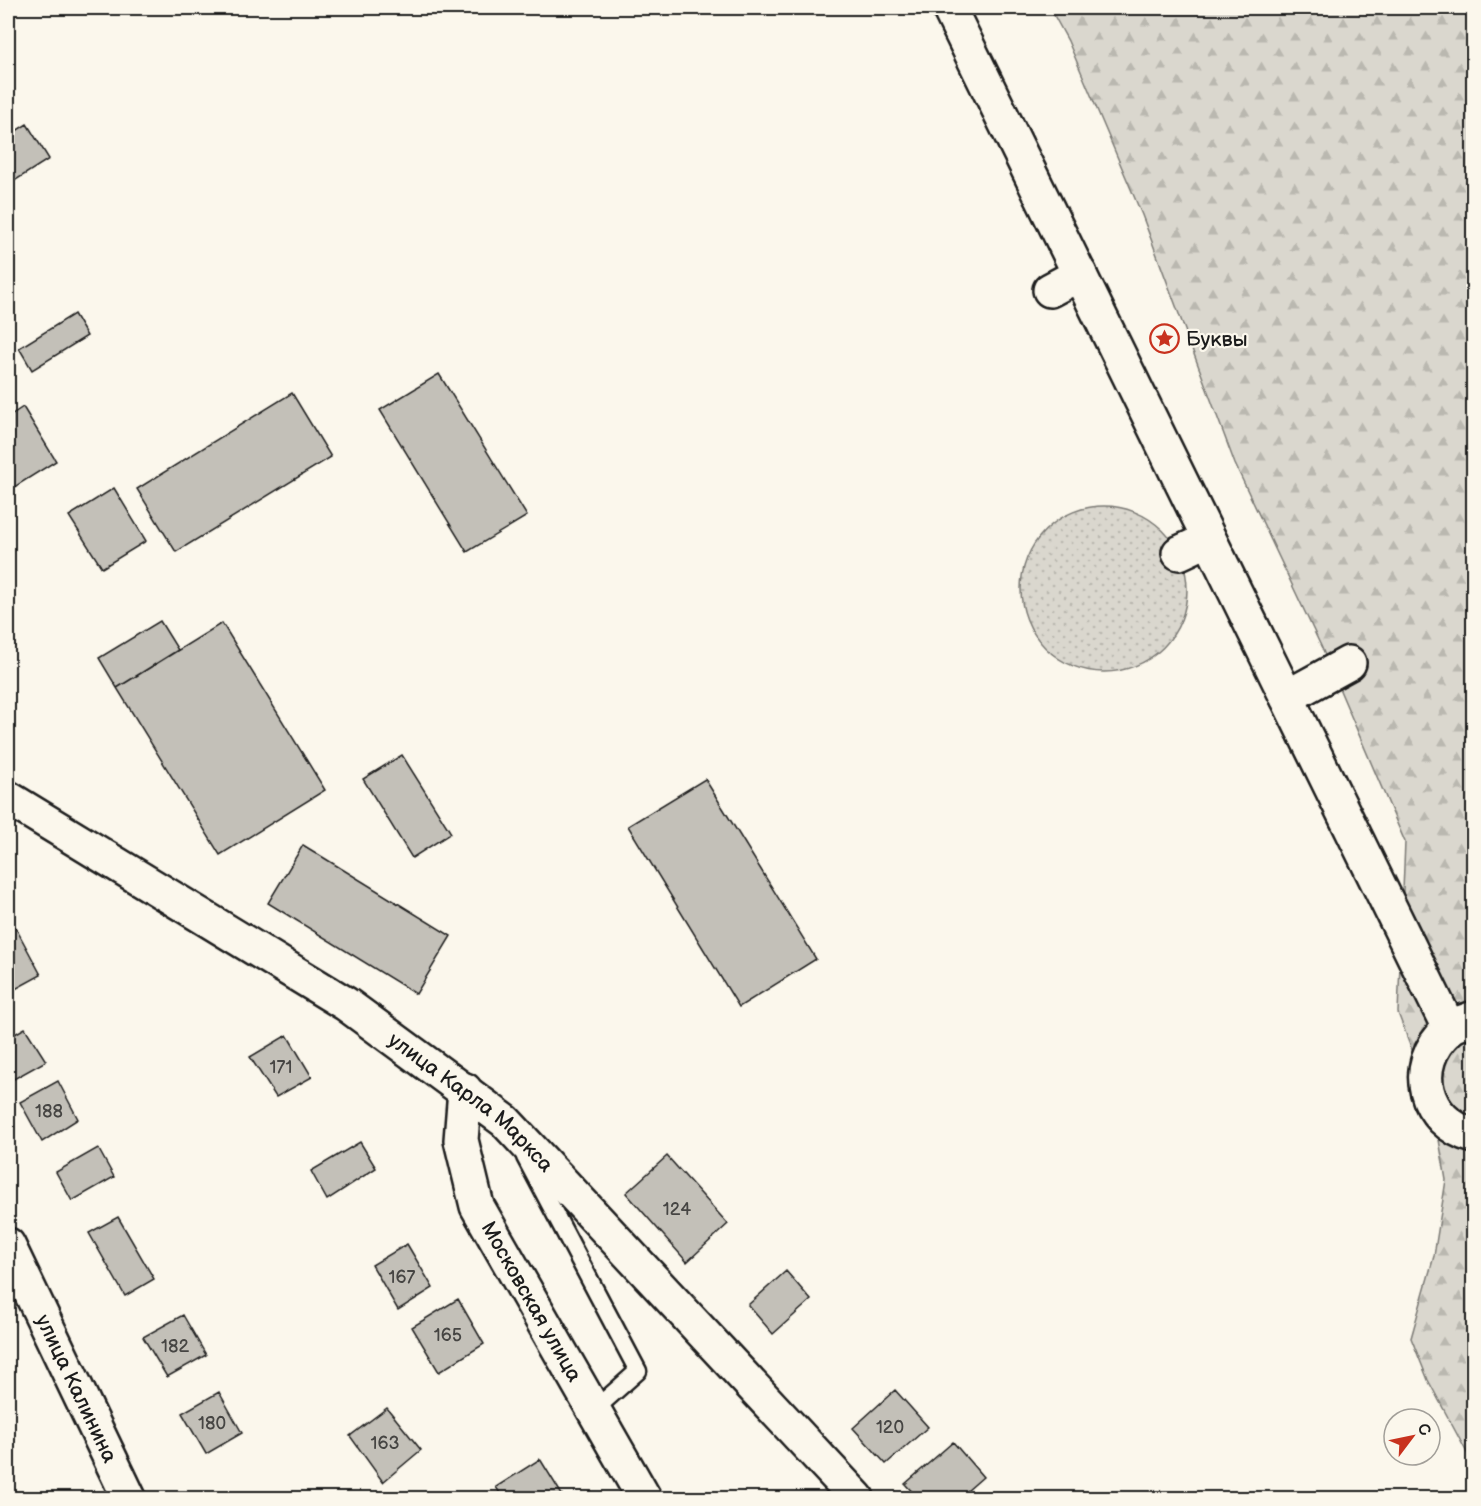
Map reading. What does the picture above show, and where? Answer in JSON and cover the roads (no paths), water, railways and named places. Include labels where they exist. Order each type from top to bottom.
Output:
[{"type":"street","points":[[949,8],[1287,697],[1461,1023],[1431,1049],[1424,1077],[1429,1099],[1441,1118],[1458,1132],[1473,1136]]},
{"type":"street","points":[[1050,290],[1080,274]]},
{"type":"street","points":[[1179,553],[1209,539]]},
{"type":"street","points":[[1287,697],[1348,663]]},
{"type":"street","name":"улица Карла Маркса","points":[[8,798],[346,1004],[505,1121],[857,1498]]},
{"type":"street","name":"Московская улица","points":[[465,1090],[461,1140],[477,1206],[644,1498]]},
{"type":"street","name":"улица Калинина","points":[[8,1245],[129,1498]]},
{"type":"lane","points":[[505,1121],[638,1371],[593,1411]]},
{"type":"place","name":"Буквы","points":[[1165,339]]}]
